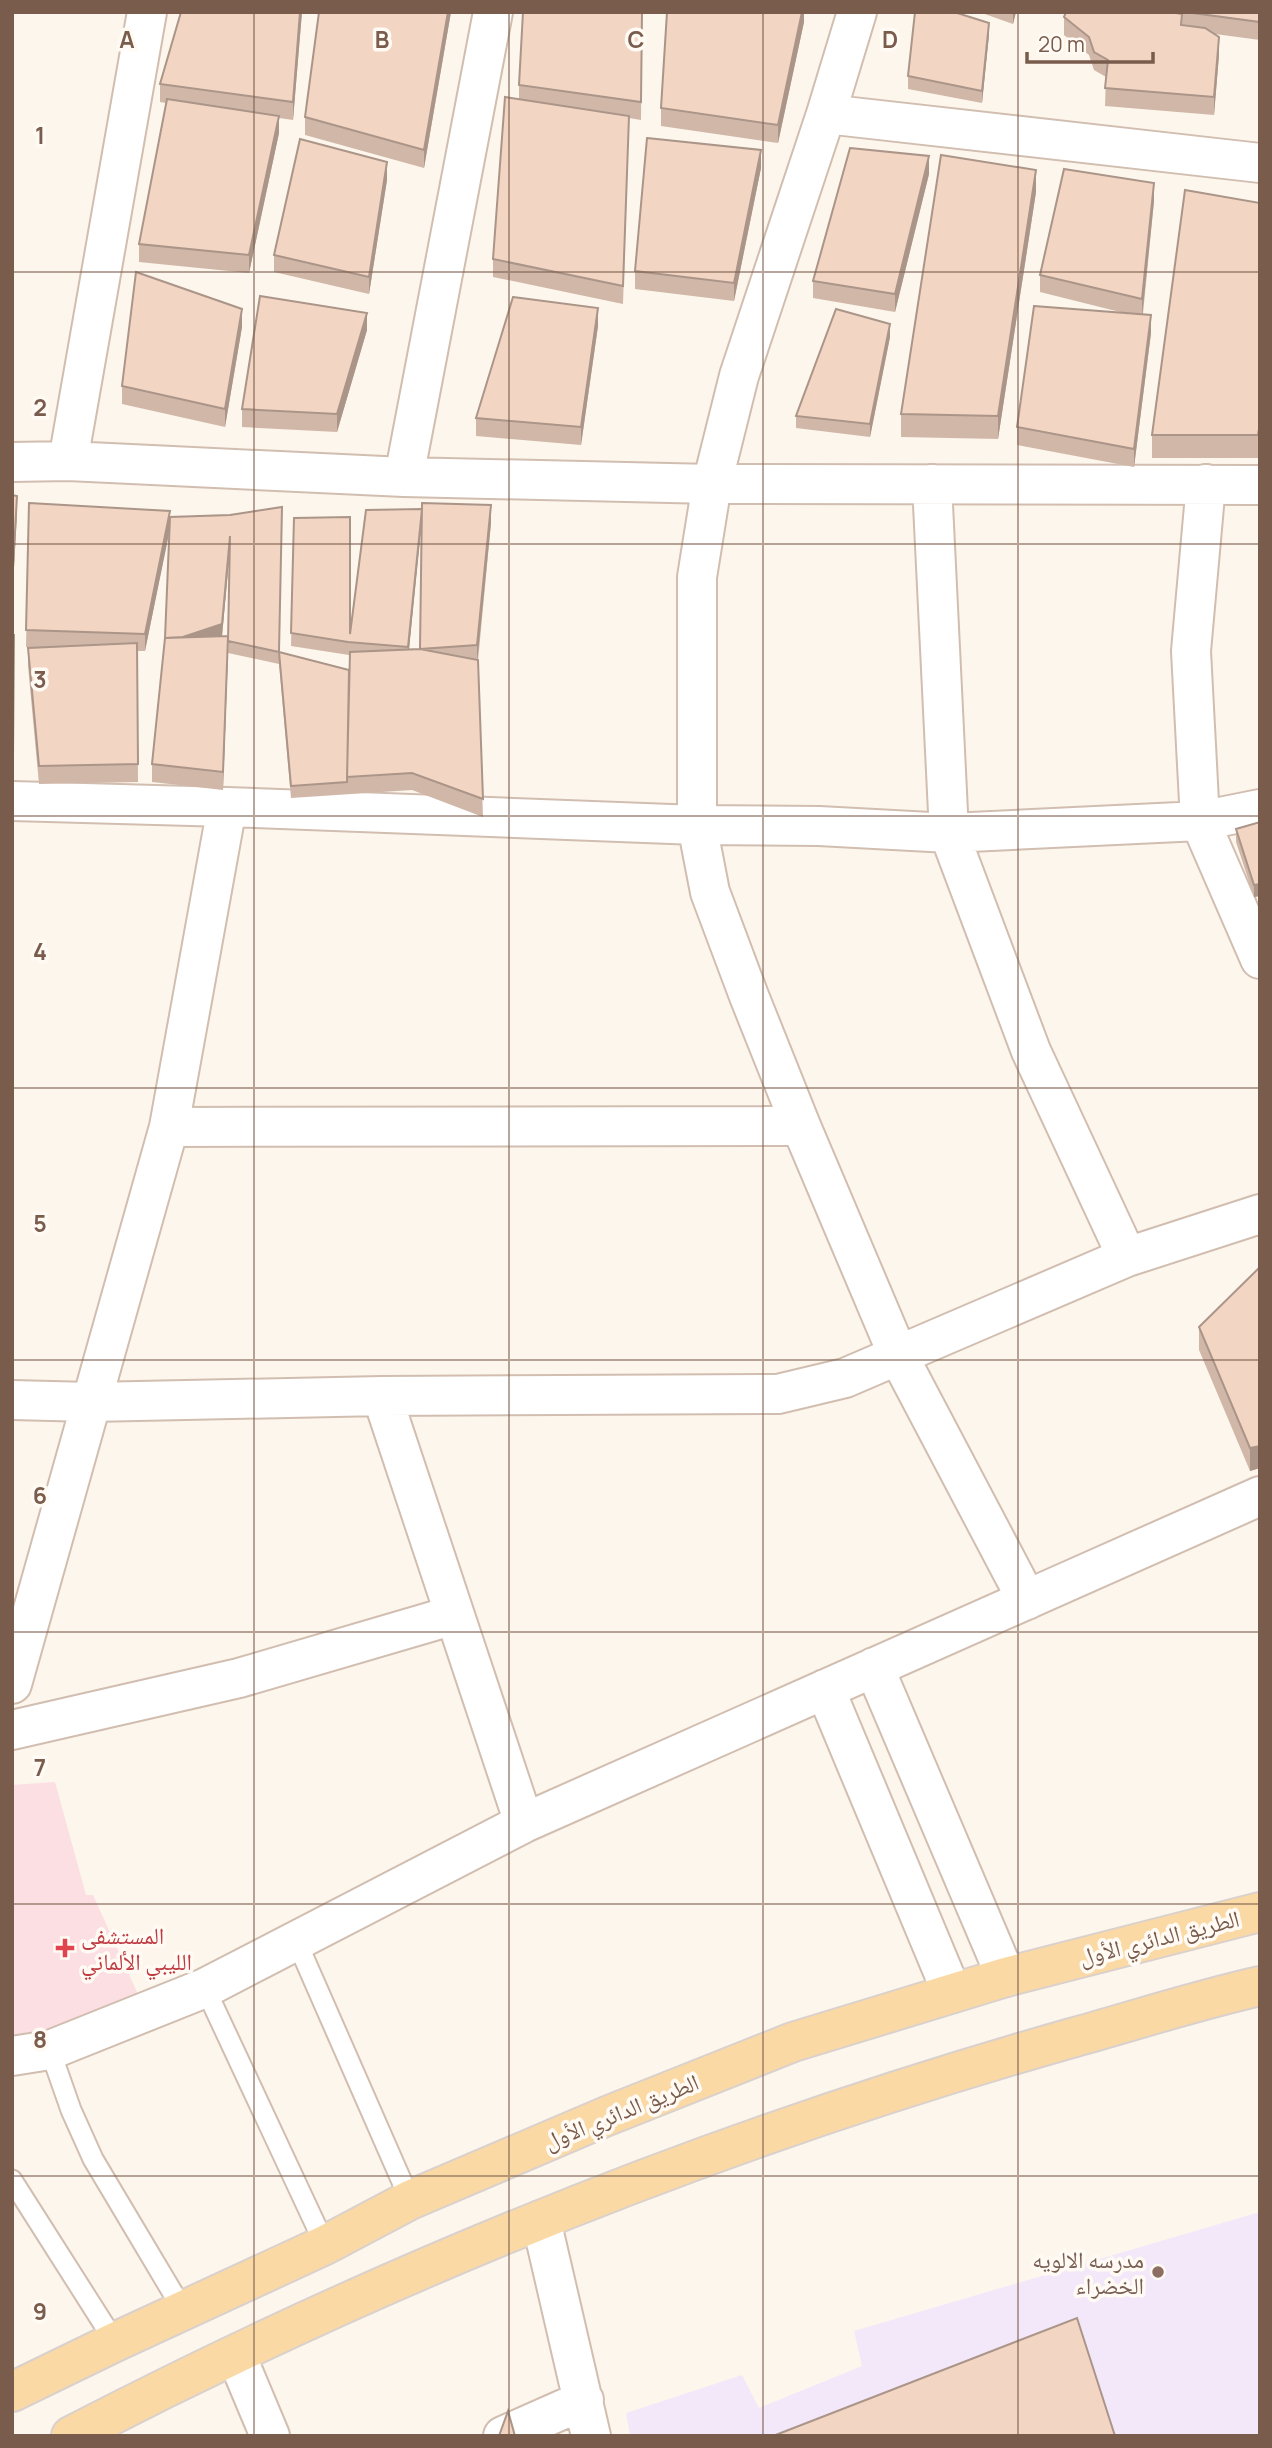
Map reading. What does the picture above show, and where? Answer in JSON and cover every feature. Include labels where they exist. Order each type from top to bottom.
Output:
[{"type":"main road","name":"الطريق الدائري الأول","points":[[12,2392],[325,2245],[410,2200],[607,2116],[793,2042],[1006,1977],[1260,1912]]},
{"type":"main road","points":[[71,2436],[153,2393],[341,2305],[541,2220],[796,2124],[949,2072],[1260,1986]]},
{"type":"street","points":[[68,461],[147,12]]},
{"type":"street","points":[[404,477],[493,12]]},
{"type":"street","points":[[857,12],[739,376],[712,484],[697,577],[697,825],[710,892],[801,1126],[898,1354],[1027,1600]]},
{"type":"street","points":[[826,114],[1260,163]]},
{"type":"street","points":[[12,462],[68,461],[404,477],[712,484],[1260,485]]},
{"type":"street","points":[[932,484],[949,833],[1031,1051],[1127,1257]]},
{"type":"street","points":[[1206,485],[1191,651],[1200,821],[1260,960]]},
{"type":"street","points":[[12,801],[697,825],[819,826],[949,833],[1200,821],[1260,809]]},
{"type":"street","points":[[12,1684],[169,1127],[227,807]]},
{"type":"street","points":[[169,1127],[801,1126]]},
{"type":"street","points":[[12,1400],[91,1402],[382,1396],[778,1394],[845,1378],[1127,1257],[1260,1214]]},
{"type":"street","points":[[382,1396],[524,1823]]},
{"type":"street","points":[[12,2056],[50,2050],[205,1988],[524,1823],[1260,1496]]},
{"type":"street","points":[[12,1730],[239,1678],[454,1615]]},
{"type":"street","points":[[874,1667],[1006,1977]]},
{"type":"street","points":[[825,1689],[952,1993]]},
{"type":"street","points":[[503,2436],[588,2418],[541,2220]]},
{"type":"street","points":[[236,2355],[270,2436]]},
{"type":"lane","points":[[296,1940],[410,2200]]},
{"type":"lane","points":[[205,1988],[325,2245]]},
{"type":"lane","points":[[50,2050],[71,2110],[93,2159],[183,2310]]},
{"type":"lane","points":[[12,2180],[115,2342]]},
{"type":"shaded area","name":"المستشفى الليبي الألماني","points":[[55,1782],[86,1895],[93,1895],[141,2001],[102,2018],[12,2040],[12,1785]]},
{"type":"shaded area","name":"مدرسه الالويه الخضراء","points":[[1260,2212],[1260,2436],[630,2436],[626,2413],[742,2375],[759,2408],[862,2366],[854,2331]]},
{"type":"building","points":[[181,12],[300,12],[293,102],[160,84]]},
{"type":"building","points":[[319,12],[448,12],[424,150],[305,117]]},
{"type":"building","points":[[523,12],[642,12],[641,102],[519,85]]},
{"type":"building","points":[[667,12],[802,12],[778,125],[661,108]]},
{"type":"building","points":[[915,12],[954,12],[989,23],[982,91],[908,76]]},
{"type":"building","points":[[1066,12],[1182,14],[1181,25],[1205,28],[1219,37],[1214,97],[1105,88],[1108,60],[1094,52],[1089,37],[1064,17]]},
{"type":"building","points":[[1185,12],[1260,12],[1260,22]]},
{"type":"building","points":[[505,97],[629,116],[623,286],[493,259]]},
{"type":"building","points":[[167,99],[279,116],[249,255],[139,244]]},
{"type":"building","points":[[647,138],[761,150],[734,283],[635,271]]},
{"type":"building","points":[[300,139],[387,162],[369,277],[274,255]]},
{"type":"building","points":[[850,148],[929,156],[895,294],[813,281]]},
{"type":"building","points":[[941,155],[1036,170],[998,416],[901,414]]},
{"type":"building","points":[[1064,169],[1154,183],[1142,299],[1040,275]]},
{"type":"building","points":[[1185,190],[1260,203],[1258,435],[1152,435]]},
{"type":"building","points":[[136,272],[242,309],[225,409],[122,386]]},
{"type":"building","points":[[260,296],[367,313],[337,414],[242,409]]},
{"type":"building","points":[[513,297],[598,308],[581,427],[476,418]]},
{"type":"building","points":[[1034,306],[1151,315],[1134,449],[1017,427]]},
{"type":"building","points":[[836,309],[890,324],[870,424],[796,416]]},
{"type":"building","points":[[12,495],[17,496],[12,586]]},
{"type":"building","points":[[29,503],[170,511],[145,634],[26,630]]},
{"type":"building","points":[[422,503],[491,505],[477,645],[420,649]]},
{"type":"building","points":[[282,507],[279,652],[228,641],[230,536],[222,624],[183,637],[165,638],[170,517],[230,515]]},
{"type":"building","points":[[422,509],[408,647],[348,642],[291,633],[294,518],[350,517],[350,634],[366,510]]},
{"type":"building","points":[[14,635],[13,759],[12,759]]},
{"type":"building","points":[[228,636],[223,772],[152,764],[165,638]]},
{"type":"building","points":[[137,643],[138,764],[39,766],[28,648]]},
{"type":"building","points":[[420,649],[478,660],[483,799],[412,773],[347,777],[350,652]]},
{"type":"building","points":[[279,652],[349,670],[347,782],[291,786]]},
{"type":"building","points":[[1260,822],[1260,884],[1254,885],[1236,829]]},
{"type":"building","points":[[1260,1267],[1260,1446],[1250,1448],[1199,1327]]},
{"type":"building","points":[[1077,2318],[1115,2436],[773,2436]]},
{"type":"building","points":[[508,2411],[515,2436],[499,2436]]},
{"type":"place","name":"المستشفى الليبي الألماني","points":[[65,1948]]},
{"type":"place","name":"مدرسه الالويه الخضراء","points":[[1158,2272]]}]
